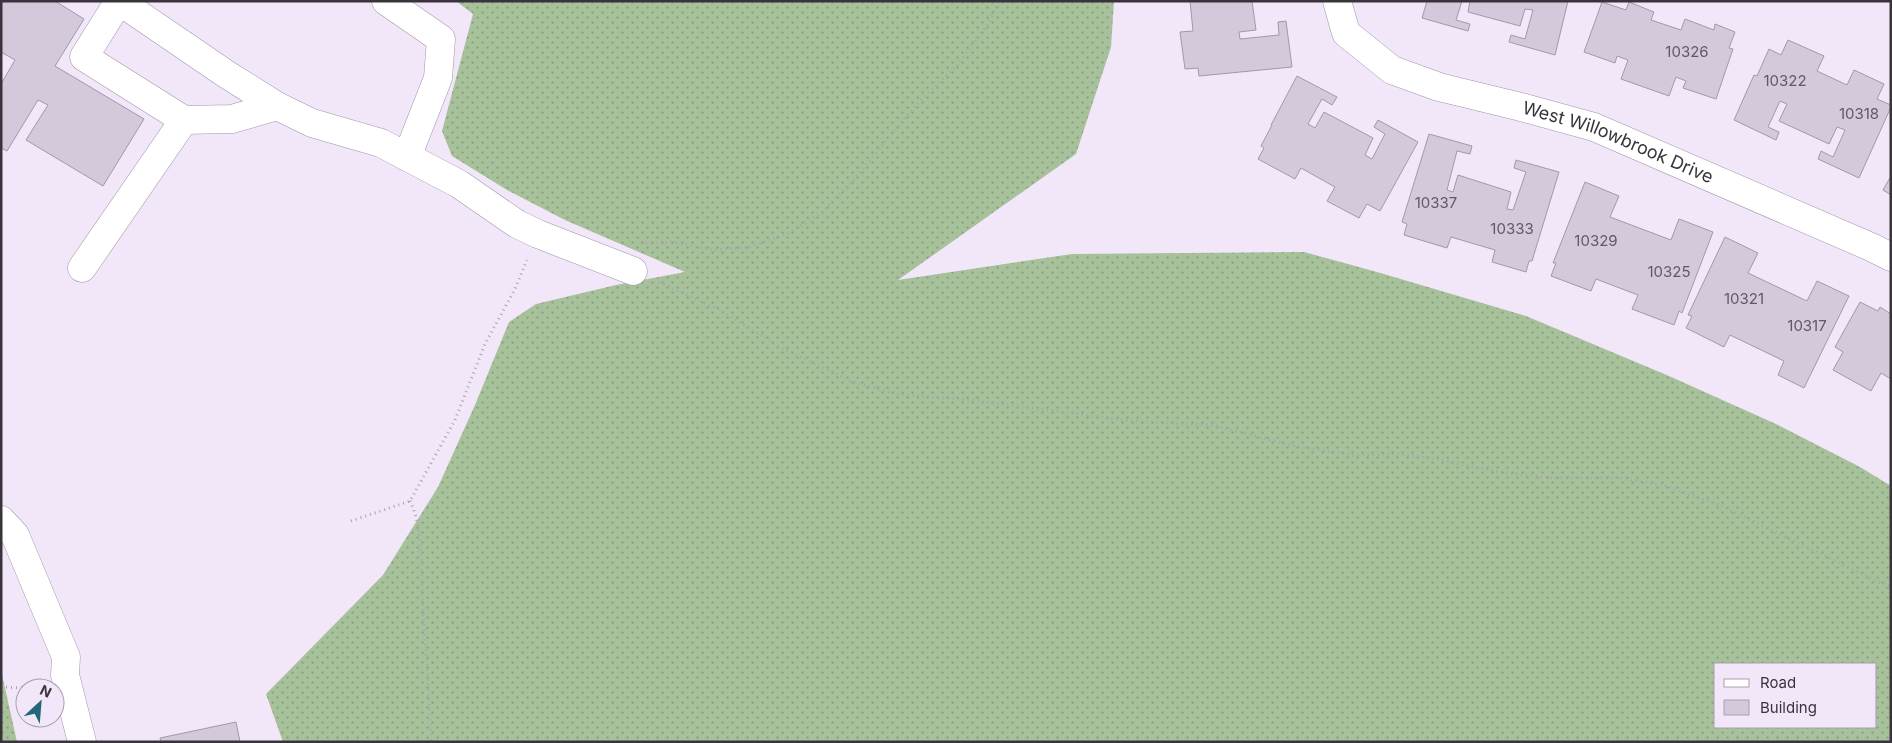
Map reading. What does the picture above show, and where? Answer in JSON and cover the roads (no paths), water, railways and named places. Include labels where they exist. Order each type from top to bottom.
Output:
[{"type":"street","points":[[277,106],[232,119],[184,120],[84,57],[119,1],[226,74],[277,106],[312,123],[381,143],[460,184],[517,224],[633,271]]},
{"type":"street","points":[[386,1],[441,38],[438,78],[407,157]]},
{"type":"street","name":"West Willowbrook Drive","points":[[1337,1],[1346,33],[1392,70],[1439,87],[1521,106],[1594,128],[1891,257]]},
{"type":"street","points":[[82,268],[184,120]]},
{"type":"street","points":[[1,520],[15,535],[66,658],[65,676],[82,742]]}]
